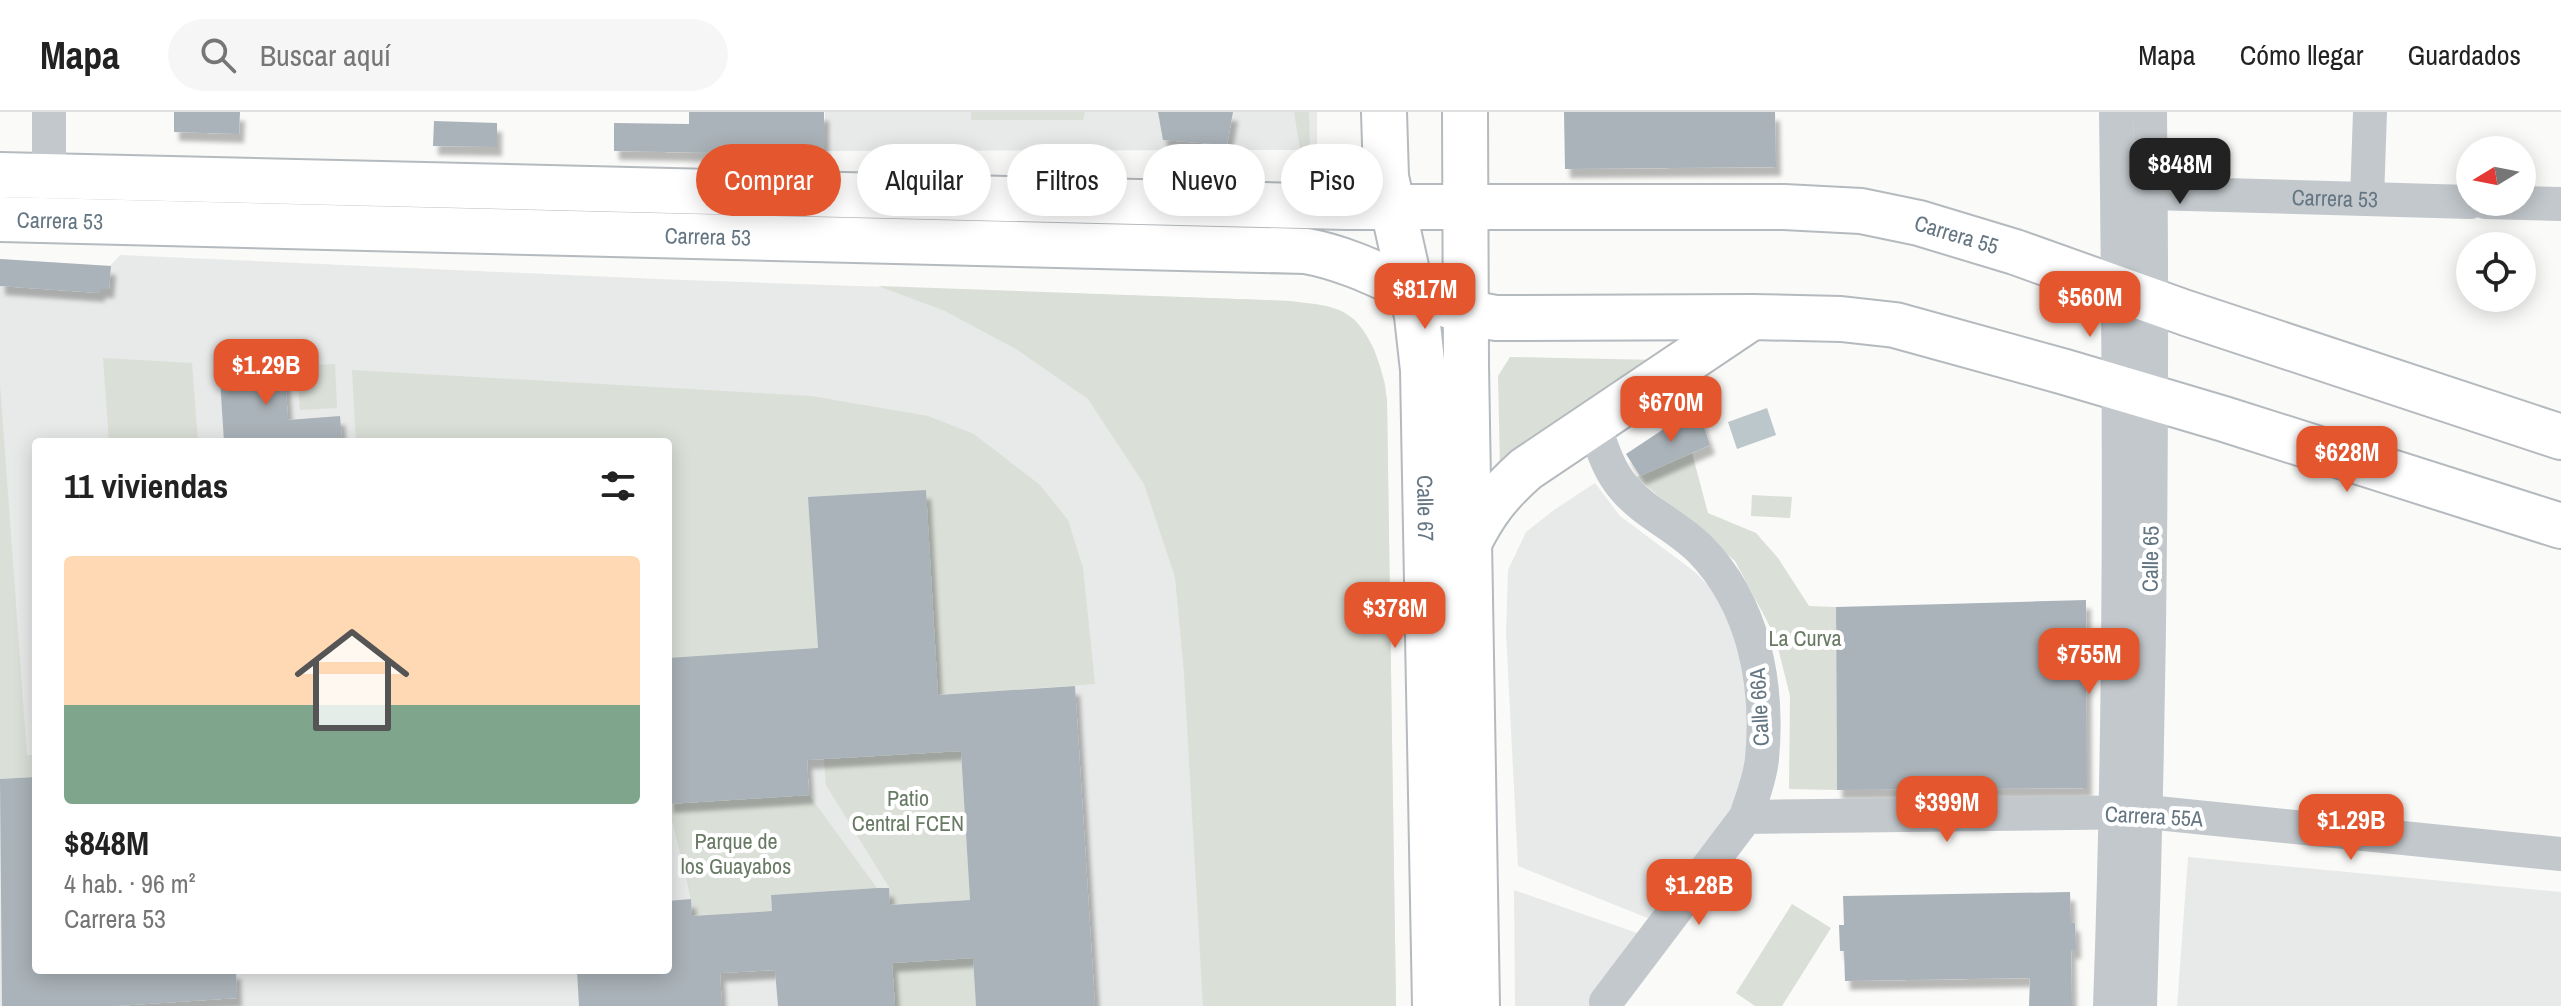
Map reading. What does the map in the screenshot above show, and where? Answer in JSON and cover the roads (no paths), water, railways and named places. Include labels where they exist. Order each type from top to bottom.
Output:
[{"type":"main road","name":"Calle 67","points":[[1384,112],[1385,163],[1419,331],[1423,370],[1435,1006]]},
{"type":"main road","name":"Calle 67","points":[[1465,112],[1468,545],[1477,1006]]},
{"type":"main road","name":"Carrera 53","points":[[0,175],[49,199],[1306,251],[1346,260],[1466,312]]},
{"type":"main road","name":"Carrera 53","points":[[0,219],[49,199],[1467,209]]},
{"type":"main road","name":"Carrera 55","points":[[1467,209],[1784,207],[1861,211],[1919,223],[2055,265],[2135,295],[2561,437]]},
{"type":"main road","points":[[1466,312],[1518,319],[1752,317],[1841,319],[1895,325],[2136,393],[2561,526]]},
{"type":"main road","points":[[1468,545],[1481,517],[1510,483],[1545,454],[1752,317]]},
{"type":"street","points":[[49,112],[49,199]]},
{"type":"street","name":"Calle 65","points":[[2116,112],[2135,295],[2132,812],[2140,1006]]},
{"type":"street","name":"Calle 65","points":[[2135,295],[2151,193],[2150,112]]},
{"type":"street","points":[[2367,199],[2370,112]]},
{"type":"street","name":"Carrera 53","points":[[2151,193],[2456,202]]},
{"type":"street","points":[[2536,203],[2561,204]]},
{"type":"street","name":"Calle 66A","points":[[1593,422],[1605,455],[1624,488],[1700,549],[1739,601],[1752,637],[1761,685],[1763,720],[1762,760],[1746,817],[1606,1002]]},
{"type":"street","name":"Calle 65","points":[[2110,1006],[2132,812]]},
{"type":"street","name":"Carrera 55A","points":[[1746,817],[2132,812],[2561,854]]},
{"type":"park label","name":"La Curva","points":[[1805,638]]},
{"type":"park label","name":"Patio Central FCEN","points":[[908,810]]},
{"type":"park label","name":"Parque de los Guayabos","points":[[736,854]]}]
